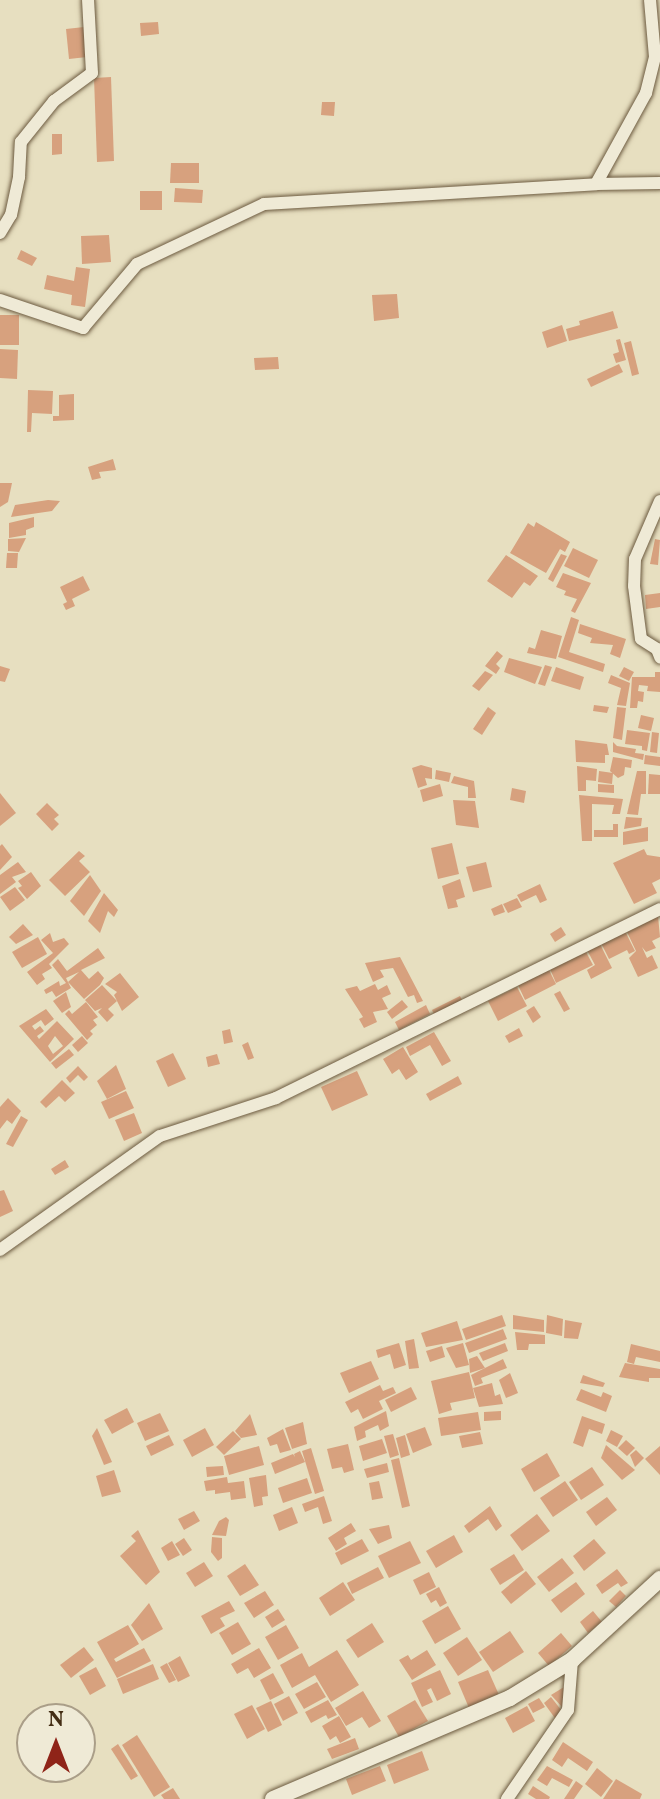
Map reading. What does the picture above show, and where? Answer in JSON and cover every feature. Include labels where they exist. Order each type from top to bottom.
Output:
[{"type":"street","points":[[0,233],[11,215],[19,177],[21,142],[54,101],[92,73],[88,0]]},
{"type":"street","points":[[596,184],[646,93],[655,57],[650,0]]},
{"type":"street","points":[[0,300],[83,328],[137,264],[264,204],[660,183]]},
{"type":"street","points":[[660,501],[635,559],[634,586],[641,639],[657,649],[660,657]]},
{"type":"street","points":[[0,1250],[160,1136],[276,1098],[660,909]]},
{"type":"street","points":[[273,1799],[510,1698],[572,1660],[660,1579]]},
{"type":"street","points":[[507,1799],[568,1710],[572,1660]]},
{"type":"building","points":[[158,22],[159,34],[141,36],[140,23]]},
{"type":"building","points":[[84,27],[87,57],[69,59],[66,29]]},
{"type":"building","points":[[111,77],[114,161],[97,162],[94,78]]},
{"type":"building","points":[[322,102],[335,102],[334,116],[321,115]]},
{"type":"building","points":[[52,134],[62,134],[62,154],[52,155]]},
{"type":"building","points":[[171,163],[199,163],[199,183],[170,183]]},
{"type":"building","points":[[175,188],[203,190],[202,203],[174,202]]},
{"type":"building","points":[[140,191],[162,191],[162,210],[140,210]]},
{"type":"building","points":[[109,235],[111,262],[82,264],[81,236]]},
{"type":"building","points":[[21,250],[37,258],[32,266],[17,259]]},
{"type":"building","points":[[76,267],[90,269],[85,307],[71,305],[72,295],[44,289],[47,275],[74,281]]},
{"type":"building","points":[[397,294],[399,318],[374,321],[372,295]]},
{"type":"building","points":[[613,311],[618,328],[569,341],[566,329],[580,325],[579,321]]},
{"type":"building","points":[[0,315],[19,315],[19,345],[0,345]]},
{"type":"building","points":[[562,325],[567,341],[547,348],[542,332]]},
{"type":"building","points":[[620,339],[626,360],[616,363],[613,354],[619,352],[616,340]]},
{"type":"building","points":[[631,341],[639,374],[632,376],[624,343]]},
{"type":"building","points":[[0,349],[18,350],[17,379],[0,378]]},
{"type":"building","points":[[278,357],[279,369],[255,370],[254,358]]},
{"type":"building","points":[[619,364],[623,372],[591,387],[587,379]]},
{"type":"building","points":[[28,390],[53,391],[52,414],[32,413],[31,432],[27,432]]},
{"type":"building","points":[[74,394],[74,420],[53,421],[53,416],[59,416],[59,395]]},
{"type":"building","points":[[113,459],[116,470],[99,472],[101,478],[92,480],[88,467]]},
{"type":"building","points":[[0,483],[12,483],[8,502],[0,507]]},
{"type":"building","points":[[60,501],[52,511],[11,517],[15,505]]},
{"type":"building","points":[[34,517],[34,527],[26,530],[26,535],[9,538],[9,523]]},
{"type":"building","points":[[536,522],[570,542],[565,552],[560,549],[546,573],[510,553],[528,523],[534,527]]},
{"type":"building","points":[[26,538],[19,552],[8,551],[8,539]]},
{"type":"building","points":[[655,539],[660,540],[658,565],[650,564]]},
{"type":"building","points":[[573,548],[598,560],[589,578],[564,566]]},
{"type":"building","points":[[7,553],[18,553],[17,568],[6,568]]},
{"type":"building","points":[[561,554],[567,556],[553,582],[548,579]]},
{"type":"building","points":[[506,555],[538,576],[530,586],[524,582],[512,598],[487,581]]},
{"type":"building","points":[[563,573],[591,583],[575,613],[571,611],[577,599],[564,595],[566,591],[556,587]]},
{"type":"building","points":[[83,576],[90,590],[72,599],[75,606],[66,610],[63,604],[67,602],[60,587]]},
{"type":"building","points":[[660,593],[660,607],[646,609],[645,595]]},
{"type":"building","points":[[571,617],[579,620],[569,652],[605,664],[603,672],[558,657]]},
{"type":"building","points":[[580,624],[626,639],[620,658],[610,654],[613,645],[590,643],[592,638],[578,633]]},
{"type":"building","points":[[541,630],[562,636],[556,659],[527,653],[529,647],[535,649]]},
{"type":"building","points":[[497,651],[503,656],[496,664],[500,668],[496,674],[485,666]]},
{"type":"building","points":[[509,658],[542,667],[535,684],[504,672]]},
{"type":"building","points":[[545,665],[552,667],[545,686],[538,684]]},
{"type":"building","points":[[0,666],[10,669],[5,682],[0,681]]},
{"type":"building","points":[[556,667],[584,677],[580,690],[551,681]]},
{"type":"building","points":[[624,667],[634,672],[629,681],[619,676]]},
{"type":"building","points":[[485,671],[493,675],[479,691],[472,686]]},
{"type":"building","points":[[655,672],[660,672],[660,692],[647,691],[648,686],[639,685],[638,691],[644,692],[643,702],[638,701],[637,708],[630,708],[632,677],[655,677]]},
{"type":"building","points":[[611,675],[630,683],[626,706],[617,705],[621,688],[608,683]]},
{"type":"building","points":[[594,705],[609,707],[607,713],[593,711]]},
{"type":"building","points":[[488,707],[496,713],[482,735],[473,729]]},
{"type":"building","points":[[617,707],[626,708],[622,740],[613,738]]},
{"type":"building","points":[[641,715],[654,718],[651,731],[638,728]]},
{"type":"building","points":[[627,730],[650,733],[647,751],[642,750],[642,746],[625,744]]},
{"type":"building","points":[[652,732],[659,733],[657,753],[650,752]]},
{"type":"building","points":[[575,740],[607,744],[609,755],[605,755],[605,763],[576,762]]},
{"type":"building","points":[[613,742],[617,746],[636,749],[635,753],[644,754],[643,760],[613,752]]},
{"type":"building","points":[[645,755],[660,757],[660,766],[644,764]]},
{"type":"building","points":[[613,757],[632,760],[631,768],[625,767],[624,775],[618,778],[610,771]]},
{"type":"building","points":[[421,765],[432,768],[432,779],[425,778],[427,785],[418,788],[412,768]]},
{"type":"building","points":[[577,766],[597,769],[596,781],[586,780],[586,791],[578,791]]},
{"type":"building","points":[[436,770],[451,773],[449,782],[435,779]]},
{"type":"building","points":[[599,771],[613,773],[612,784],[598,782]]},
{"type":"building","points":[[637,771],[646,771],[646,794],[641,794],[638,815],[627,814]]},
{"type":"building","points":[[649,774],[660,775],[660,794],[648,794]]},
{"type":"building","points":[[454,776],[474,781],[476,798],[468,798],[468,787],[451,783]]},
{"type":"building","points":[[440,784],[443,796],[423,802],[420,790]]},
{"type":"building","points":[[598,784],[614,785],[614,793],[598,792]]},
{"type":"building","points":[[512,788],[526,791],[524,803],[510,800]]},
{"type":"building","points":[[0,793],[16,813],[0,826]]},
{"type":"building","points":[[579,795],[623,799],[620,814],[612,814],[614,805],[592,804],[592,841],[582,841]]},
{"type":"building","points":[[453,800],[475,801],[479,828],[456,825]]},
{"type":"building","points":[[47,803],[59,815],[54,819],[59,824],[52,831],[36,814]]},
{"type":"building","points":[[626,817],[642,818],[641,826],[624,829]]},
{"type":"building","points":[[613,824],[618,824],[618,837],[594,837],[594,830],[613,830]]},
{"type":"building","points":[[648,827],[648,841],[623,845],[623,832]]},
{"type":"building","points":[[452,843],[459,874],[438,879],[431,848]]},
{"type":"building","points":[[2,844],[12,857],[0,870],[0,846]]},
{"type":"building","points":[[644,849],[647,855],[660,857],[660,879],[652,883],[657,893],[634,904],[613,863]]},
{"type":"building","points":[[79,851],[85,856],[79,861],[90,872],[65,896],[49,880]]},
{"type":"building","points":[[18,862],[26,872],[12,877],[16,882],[0,894],[0,875]]},
{"type":"building","points":[[486,862],[492,887],[473,892],[466,867]]},
{"type":"building","points":[[31,872],[41,886],[27,899],[18,888],[22,886],[18,881]]},
{"type":"building","points":[[90,875],[101,891],[84,916],[70,901]]},
{"type":"building","points":[[460,879],[465,897],[456,900],[458,907],[448,909],[442,886]]},
{"type":"building","points":[[540,884],[547,900],[540,903],[536,895],[521,902],[517,895]]},
{"type":"building","points":[[15,887],[25,900],[10,911],[0,897]]},
{"type":"building","points":[[104,893],[118,910],[114,917],[108,911],[100,933],[88,921]]},
{"type":"building","points":[[517,898],[522,907],[508,913],[503,904]]},
{"type":"building","points":[[502,904],[505,912],[494,916],[491,909]]},
{"type":"building","points":[[658,916],[660,937],[652,941],[656,948],[646,952],[642,947],[647,958],[652,955],[658,968],[638,977],[629,958],[636,951],[627,932]]},
{"type":"building","points":[[23,924],[33,935],[16,944],[9,937]]},
{"type":"building","points":[[561,927],[566,935],[555,942],[550,934]]},
{"type":"building","points":[[625,931],[635,951],[629,954],[627,950],[609,959],[601,943]]},
{"type":"building","points":[[50,933],[53,942],[64,938],[69,944],[49,964],[52,968],[42,974],[45,979],[37,985],[27,972],[53,953],[41,940]]},
{"type":"building","points":[[38,937],[47,954],[22,968],[12,952]]},
{"type":"building","points":[[600,944],[612,968],[591,979],[587,970],[595,965],[587,950]]},
{"type":"building","points":[[98,948],[105,958],[81,970],[89,979],[98,971],[104,978],[100,985],[84,999],[68,982],[71,988],[56,997],[52,991],[46,994],[44,990],[59,981],[60,986],[66,983],[52,965],[58,959],[67,971]]},
{"type":"building","points":[[586,952],[593,965],[556,983],[550,969]]},
{"type":"building","points":[[400,957],[423,1001],[417,1003],[414,995],[408,997],[393,968],[380,970],[384,977],[373,982],[365,963]]},
{"type":"building","points":[[549,970],[556,984],[525,1000],[518,985]]},
{"type":"building","points":[[120,973],[139,997],[122,1011],[114,995],[117,992],[105,984]]},
{"type":"building","points":[[375,984],[378,990],[387,985],[391,994],[382,998],[388,1009],[373,1012],[377,1022],[364,1028],[359,1019],[363,1017],[345,989],[357,986],[360,991]]},
{"type":"building","points":[[102,985],[117,1001],[108,1009],[114,1015],[107,1022],[98,1012],[102,1008],[95,1011],[85,1000]]},
{"type":"building","points":[[517,987],[527,1006],[498,1021],[488,1001]]},
{"type":"building","points":[[560,991],[570,1009],[564,1012],[554,994]]},
{"type":"building","points":[[66,992],[71,1007],[62,1013],[53,1001]]},
{"type":"building","points":[[460,996],[463,1002],[435,1016],[432,1010]]},
{"type":"building","points":[[402,1000],[408,1007],[392,1019],[387,1012]]},
{"type":"building","points":[[86,1002],[98,1017],[93,1020],[97,1025],[90,1031],[93,1034],[87,1040],[65,1014],[69,1010],[72,1014]]},
{"type":"building","points":[[426,1005],[430,1014],[399,1030],[395,1022]]},
{"type":"building","points":[[534,1006],[541,1017],[533,1023],[526,1011]]},
{"type":"building","points":[[46,1009],[54,1019],[45,1026],[41,1020],[32,1026],[35,1030],[40,1026],[44,1031],[37,1036],[39,1039],[57,1021],[74,1039],[50,1062],[19,1026]],"holes":[[[55,1036],[63,1046],[53,1054],[48,1046]]]},
{"type":"building","points":[[519,1028],[523,1036],[509,1043],[505,1036]]},
{"type":"building","points":[[230,1029],[233,1042],[224,1044],[222,1031]]},
{"type":"building","points":[[434,1032],[451,1061],[442,1066],[430,1045],[410,1056],[406,1047]]},
{"type":"building","points":[[82,1036],[88,1043],[78,1052],[72,1045]]},
{"type":"building","points":[[248,1042],[254,1058],[248,1060],[242,1045]]},
{"type":"building","points":[[403,1047],[418,1072],[406,1080],[399,1069],[392,1074],[383,1059]]},
{"type":"building","points":[[69,1049],[74,1055],[56,1069],[51,1063]]},
{"type":"building","points":[[173,1053],[186,1079],[168,1087],[156,1061]]},
{"type":"building","points":[[217,1054],[220,1064],[208,1067],[206,1057]]},
{"type":"building","points":[[116,1065],[126,1089],[107,1099],[97,1081]]},
{"type":"building","points":[[78,1066],[88,1077],[84,1081],[78,1075],[70,1083],[66,1078]]},
{"type":"building","points":[[357,1071],[368,1095],[332,1111],[321,1087]]},
{"type":"building","points":[[458,1076],[462,1084],[430,1101],[426,1094]]},
{"type":"building","points":[[62,1080],[75,1093],[65,1102],[59,1096],[46,1108],[40,1102]]},
{"type":"building","points":[[126,1091],[134,1108],[109,1119],[101,1102]]},
{"type":"building","points":[[8,1098],[21,1111],[12,1124],[7,1120],[0,1129],[0,1107]]},
{"type":"building","points":[[134,1113],[142,1133],[124,1141],[115,1120]]},
{"type":"building","points":[[21,1116],[28,1120],[13,1147],[6,1144]]},
{"type":"building","points":[[65,1160],[69,1167],[55,1175],[51,1169]]},
{"type":"building","points":[[4,1190],[13,1211],[0,1217],[0,1191]]},
{"type":"building","points":[[502,1315],[506,1326],[466,1340],[462,1329]]},
{"type":"building","points":[[513,1315],[544,1320],[544,1332],[513,1329]]},
{"type":"building","points":[[547,1315],[563,1319],[562,1336],[546,1333]]},
{"type":"building","points":[[565,1320],[582,1323],[578,1339],[564,1338]]},
{"type":"building","points":[[457,1321],[463,1340],[426,1347],[421,1333]]},
{"type":"building","points":[[503,1329],[507,1339],[469,1353],[465,1343]]},
{"type":"building","points":[[515,1332],[545,1335],[545,1344],[529,1344],[528,1350],[517,1350]]},
{"type":"building","points":[[414,1339],[419,1368],[409,1369],[405,1341]]},
{"type":"building","points":[[399,1343],[406,1365],[394,1369],[390,1354],[378,1358],[376,1350]]},
{"type":"building","points":[[463,1343],[469,1365],[456,1368],[446,1348]]},
{"type":"building","points":[[505,1343],[508,1351],[483,1361],[479,1353]]},
{"type":"building","points":[[631,1344],[660,1351],[660,1362],[636,1357],[634,1364],[627,1362]]},
{"type":"building","points":[[442,1346],[445,1357],[430,1362],[426,1351]]},
{"type":"building","points":[[477,1356],[485,1368],[470,1373],[469,1359]]},
{"type":"building","points":[[503,1359],[507,1368],[481,1378],[483,1383],[475,1386],[471,1375]]},
{"type":"building","points":[[371,1361],[379,1379],[349,1393],[340,1373]]},
{"type":"building","points":[[625,1363],[660,1369],[660,1378],[649,1378],[649,1382],[619,1377]]},
{"type":"building","points":[[469,1372],[475,1398],[450,1403],[452,1410],[439,1414],[431,1381]]},
{"type":"building","points":[[510,1373],[518,1393],[506,1398],[499,1380]]},
{"type":"building","points":[[583,1375],[605,1383],[603,1387],[580,1383]]},
{"type":"building","points":[[492,1383],[495,1396],[500,1394],[503,1404],[479,1407],[473,1388]]},
{"type":"building","points":[[380,1385],[383,1391],[393,1387],[396,1393],[379,1401],[383,1409],[363,1419],[358,1409],[351,1413],[345,1402]]},
{"type":"building","points":[[411,1387],[417,1399],[391,1412],[385,1400]]},
{"type":"building","points":[[581,1389],[601,1397],[603,1392],[612,1396],[606,1412],[576,1400]]},
{"type":"building","points":[[127,1408],[134,1422],[112,1434],[104,1420]]},
{"type":"building","points":[[386,1411],[389,1426],[380,1431],[378,1425],[365,1431],[366,1437],[357,1441],[354,1427]]},
{"type":"building","points":[[501,1411],[501,1420],[484,1421],[484,1412]]},
{"type":"building","points":[[478,1412],[481,1430],[441,1436],[438,1418]]},
{"type":"building","points":[[160,1413],[169,1431],[145,1441],[137,1423]]},
{"type":"building","points":[[250,1414],[257,1435],[241,1438],[235,1431]]},
{"type":"building","points":[[582,1416],[605,1424],[602,1434],[589,1429],[583,1447],[573,1443]]},
{"type":"building","points":[[303,1422],[307,1444],[292,1449],[285,1428]]},
{"type":"building","points":[[425,1427],[432,1445],[413,1453],[406,1434]]},
{"type":"building","points":[[97,1428],[112,1462],[104,1465],[92,1436]]},
{"type":"building","points":[[205,1428],[214,1445],[192,1457],[183,1440]]},
{"type":"building","points":[[283,1429],[291,1450],[280,1453],[277,1444],[270,1446],[267,1438]]},
{"type":"building","points":[[611,1430],[623,1436],[617,1447],[606,1441]]},
{"type":"building","points":[[233,1431],[241,1439],[224,1455],[216,1447]]},
{"type":"building","points":[[480,1432],[483,1444],[462,1448],[459,1436]]},
{"type":"building","points":[[393,1434],[399,1455],[390,1458],[384,1436]]},
{"type":"building","points":[[169,1435],[174,1445],[151,1456],[146,1446]]},
{"type":"building","points":[[405,1435],[410,1455],[401,1458],[396,1438]]},
{"type":"building","points":[[382,1439],[387,1453],[363,1461],[359,1446]]},
{"type":"building","points":[[626,1440],[635,1448],[627,1456],[618,1448]]},
{"type":"building","points":[[348,1444],[354,1470],[344,1473],[342,1467],[332,1469],[327,1449]]},
{"type":"building","points":[[606,1445],[635,1470],[622,1480],[601,1458]]},
{"type":"building","points":[[259,1446],[264,1465],[229,1475],[224,1456]]},
{"type":"building","points":[[660,1446],[660,1475],[645,1459]]},
{"type":"building","points":[[311,1448],[324,1491],[315,1494],[302,1451]]},
{"type":"building","points":[[636,1450],[644,1458],[635,1467],[630,1455]]},
{"type":"building","points":[[300,1451],[305,1462],[275,1474],[271,1463],[293,1454],[295,1457],[294,1454]]},
{"type":"building","points":[[547,1453],[560,1476],[534,1492],[521,1469]]},
{"type":"building","points":[[399,1458],[410,1506],[402,1508],[391,1460]]},
{"type":"building","points":[[387,1463],[389,1472],[367,1478],[364,1469]]},
{"type":"building","points":[[223,1466],[224,1475],[207,1477],[206,1467]]},
{"type":"building","points":[[592,1467],[604,1485],[581,1500],[569,1482]]},
{"type":"building","points":[[114,1470],[121,1492],[102,1497],[96,1476]]},
{"type":"building","points":[[266,1475],[268,1496],[262,1497],[263,1505],[254,1507],[249,1478]]},
{"type":"building","points":[[227,1477],[228,1483],[244,1481],[246,1498],[231,1500],[230,1492],[215,1494],[215,1490],[206,1491],[204,1481]]},
{"type":"building","points":[[307,1478],[312,1493],[283,1503],[278,1488]]},
{"type":"building","points":[[379,1481],[383,1498],[372,1500],[369,1483]]},
{"type":"building","points":[[565,1481],[578,1500],[553,1517],[540,1498]]},
{"type":"building","points":[[324,1496],[332,1521],[323,1524],[318,1507],[305,1512],[302,1504]]},
{"type":"building","points":[[607,1497],[617,1510],[596,1526],[586,1512]]},
{"type":"building","points":[[490,1506],[502,1526],[496,1531],[488,1519],[469,1533],[464,1526]]},
{"type":"building","points":[[292,1507],[298,1523],[279,1531],[273,1515]]},
{"type":"building","points":[[194,1511],[200,1521],[184,1530],[178,1519]]},
{"type":"building","points":[[537,1514],[550,1531],[522,1551],[510,1535]]},
{"type":"building","points":[[226,1517],[229,1520],[226,1536],[212,1535],[219,1521]]},
{"type":"building","points":[[351,1523],[356,1531],[344,1538],[347,1544],[336,1551],[328,1538]]},
{"type":"building","points":[[389,1525],[392,1538],[378,1544],[369,1529]]},
{"type":"building","points":[[138,1530],[160,1572],[146,1585],[120,1556],[136,1541],[131,1536]]},
{"type":"building","points":[[454,1535],[463,1552],[436,1568],[426,1551]]},
{"type":"building","points":[[212,1537],[222,1538],[222,1558],[218,1561],[211,1552]]},
{"type":"building","points":[[184,1538],[192,1550],[183,1556],[175,1544]]},
{"type":"building","points":[[362,1539],[369,1551],[341,1565],[335,1553]]},
{"type":"building","points":[[594,1539],[606,1553],[584,1571],[573,1556]]},
{"type":"building","points":[[172,1541],[180,1555],[168,1561],[161,1548]]},
{"type":"building","points":[[410,1541],[421,1563],[389,1578],[378,1556]]},
{"type":"building","points":[[514,1554],[524,1570],[500,1585],[490,1569]]},
{"type":"building","points":[[562,1558],[574,1573],[549,1592],[537,1577]]},
{"type":"building","points":[[204,1562],[213,1576],[195,1587],[186,1573]]},
{"type":"building","points":[[245,1564],[259,1585],[240,1596],[227,1576]]},
{"type":"building","points":[[378,1567],[384,1578],[352,1594],[347,1583]]},
{"type":"building","points":[[617,1569],[628,1583],[621,1587],[618,1583],[602,1594],[596,1585]]},
{"type":"building","points":[[526,1571],[536,1584],[511,1604],[501,1592]]},
{"type":"building","points":[[429,1572],[436,1587],[420,1595],[413,1580]]},
{"type":"building","points":[[343,1582],[355,1600],[330,1616],[319,1598]]},
{"type":"building","points":[[576,1582],[585,1594],[561,1613],[551,1600]]},
{"type":"building","points":[[439,1587],[447,1603],[440,1607],[436,1600],[431,1603],[426,1594]]},
{"type":"building","points":[[620,1590],[626,1596],[616,1607],[609,1601]]},
{"type":"building","points":[[265,1591],[274,1605],[254,1618],[244,1603]]},
{"type":"building","points":[[229,1601],[235,1611],[220,1618],[225,1626],[211,1634],[201,1616]]},
{"type":"building","points":[[149,1603],[163,1629],[142,1641],[131,1625]]},
{"type":"building","points":[[448,1606],[461,1629],[435,1644],[422,1621]]},
{"type":"building","points":[[278,1609],[285,1620],[272,1628],[265,1617]]},
{"type":"building","points":[[593,1611],[602,1622],[588,1633],[580,1622]]},
{"type":"building","points":[[238,1622],[251,1644],[232,1655],[219,1633]]},
{"type":"building","points":[[372,1623],[384,1642],[358,1658],[346,1640]]},
{"type":"building","points":[[128,1625],[139,1644],[114,1659],[116,1662],[144,1648],[151,1661],[117,1678],[97,1642]]},
{"type":"building","points":[[286,1625],[299,1648],[278,1660],[265,1637]]},
{"type":"building","points":[[510,1631],[524,1652],[493,1672],[479,1652]]},
{"type":"building","points":[[561,1633],[572,1646],[549,1666],[538,1653]]},
{"type":"building","points":[[467,1637],[482,1660],[458,1676],[443,1653]]},
{"type":"building","points":[[84,1647],[94,1660],[71,1678],[60,1665]]},
{"type":"building","points":[[259,1648],[271,1668],[254,1678],[248,1668],[237,1674],[231,1664]]},
{"type":"building","points":[[337,1650],[359,1685],[331,1702],[315,1675],[292,1688],[280,1665],[302,1653],[309,1667]]},
{"type":"building","points":[[427,1650],[436,1665],[412,1680],[399,1660],[408,1655],[411,1660]]},
{"type":"building","points":[[180,1656],[190,1676],[178,1682],[168,1663]]},
{"type":"building","points":[[167,1663],[176,1680],[169,1683],[160,1667]]},
{"type":"building","points":[[153,1664],[159,1679],[123,1694],[117,1679]]},
{"type":"building","points":[[96,1667],[106,1686],[90,1695],[79,1676]]},
{"type":"building","points":[[440,1670],[451,1694],[437,1701],[431,1688],[427,1690],[433,1702],[422,1707],[411,1683]]},
{"type":"building","points":[[488,1670],[499,1695],[469,1708],[458,1682]]},
{"type":"building","points":[[273,1673],[284,1693],[270,1700],[260,1680]]},
{"type":"building","points":[[317,1682],[326,1697],[304,1709],[295,1694]]},
{"type":"building","points":[[564,1687],[563,1708],[551,1695]]},
{"type":"building","points":[[363,1691],[381,1721],[369,1728],[362,1717],[346,1726],[335,1708]]},
{"type":"building","points":[[289,1696],[298,1713],[283,1721],[274,1704]]},
{"type":"building","points":[[551,1697],[565,1715],[557,1721],[544,1703]]},
{"type":"building","points":[[539,1698],[545,1707],[533,1713],[528,1704]]},
{"type":"building","points":[[328,1700],[337,1715],[328,1719],[326,1715],[311,1723],[305,1712]]},
{"type":"building","points":[[415,1700],[428,1721],[399,1737],[387,1716]]},
{"type":"building","points":[[271,1701],[282,1725],[268,1732],[256,1708]]},
{"type":"building","points":[[252,1705],[265,1729],[247,1739],[234,1714]]},
{"type":"building","points":[[527,1706],[535,1721],[513,1733],[505,1718]]},
{"type":"building","points":[[339,1716],[351,1737],[340,1743],[336,1736],[330,1740],[322,1726]]},
{"type":"building","points":[[137,1735],[170,1787],[154,1797],[122,1745]]},
{"type":"building","points":[[355,1738],[359,1749],[332,1759],[327,1749]]},
{"type":"building","points":[[563,1742],[593,1762],[587,1771],[568,1758],[562,1767],[552,1760]]},
{"type":"building","points":[[118,1744],[138,1776],[131,1780],[111,1749]]},
{"type":"building","points":[[422,1751],[429,1770],[394,1784],[387,1765]]},
{"type":"building","points":[[380,1766],[386,1781],[352,1795],[346,1779]]},
{"type":"building","points":[[547,1766],[573,1780],[569,1787],[552,1778],[547,1786],[537,1780]]},
{"type":"building","points":[[597,1768],[613,1781],[601,1797],[585,1784]]},
{"type":"building","points":[[616,1779],[642,1794],[640,1799],[603,1799]]},
{"type":"building","points":[[576,1781],[583,1786],[574,1799],[564,1799]]},
{"type":"building","points":[[533,1786],[549,1799],[536,1799],[528,1794]]},
{"type":"building","points":[[173,1788],[180,1799],[164,1799],[161,1795]]}]
